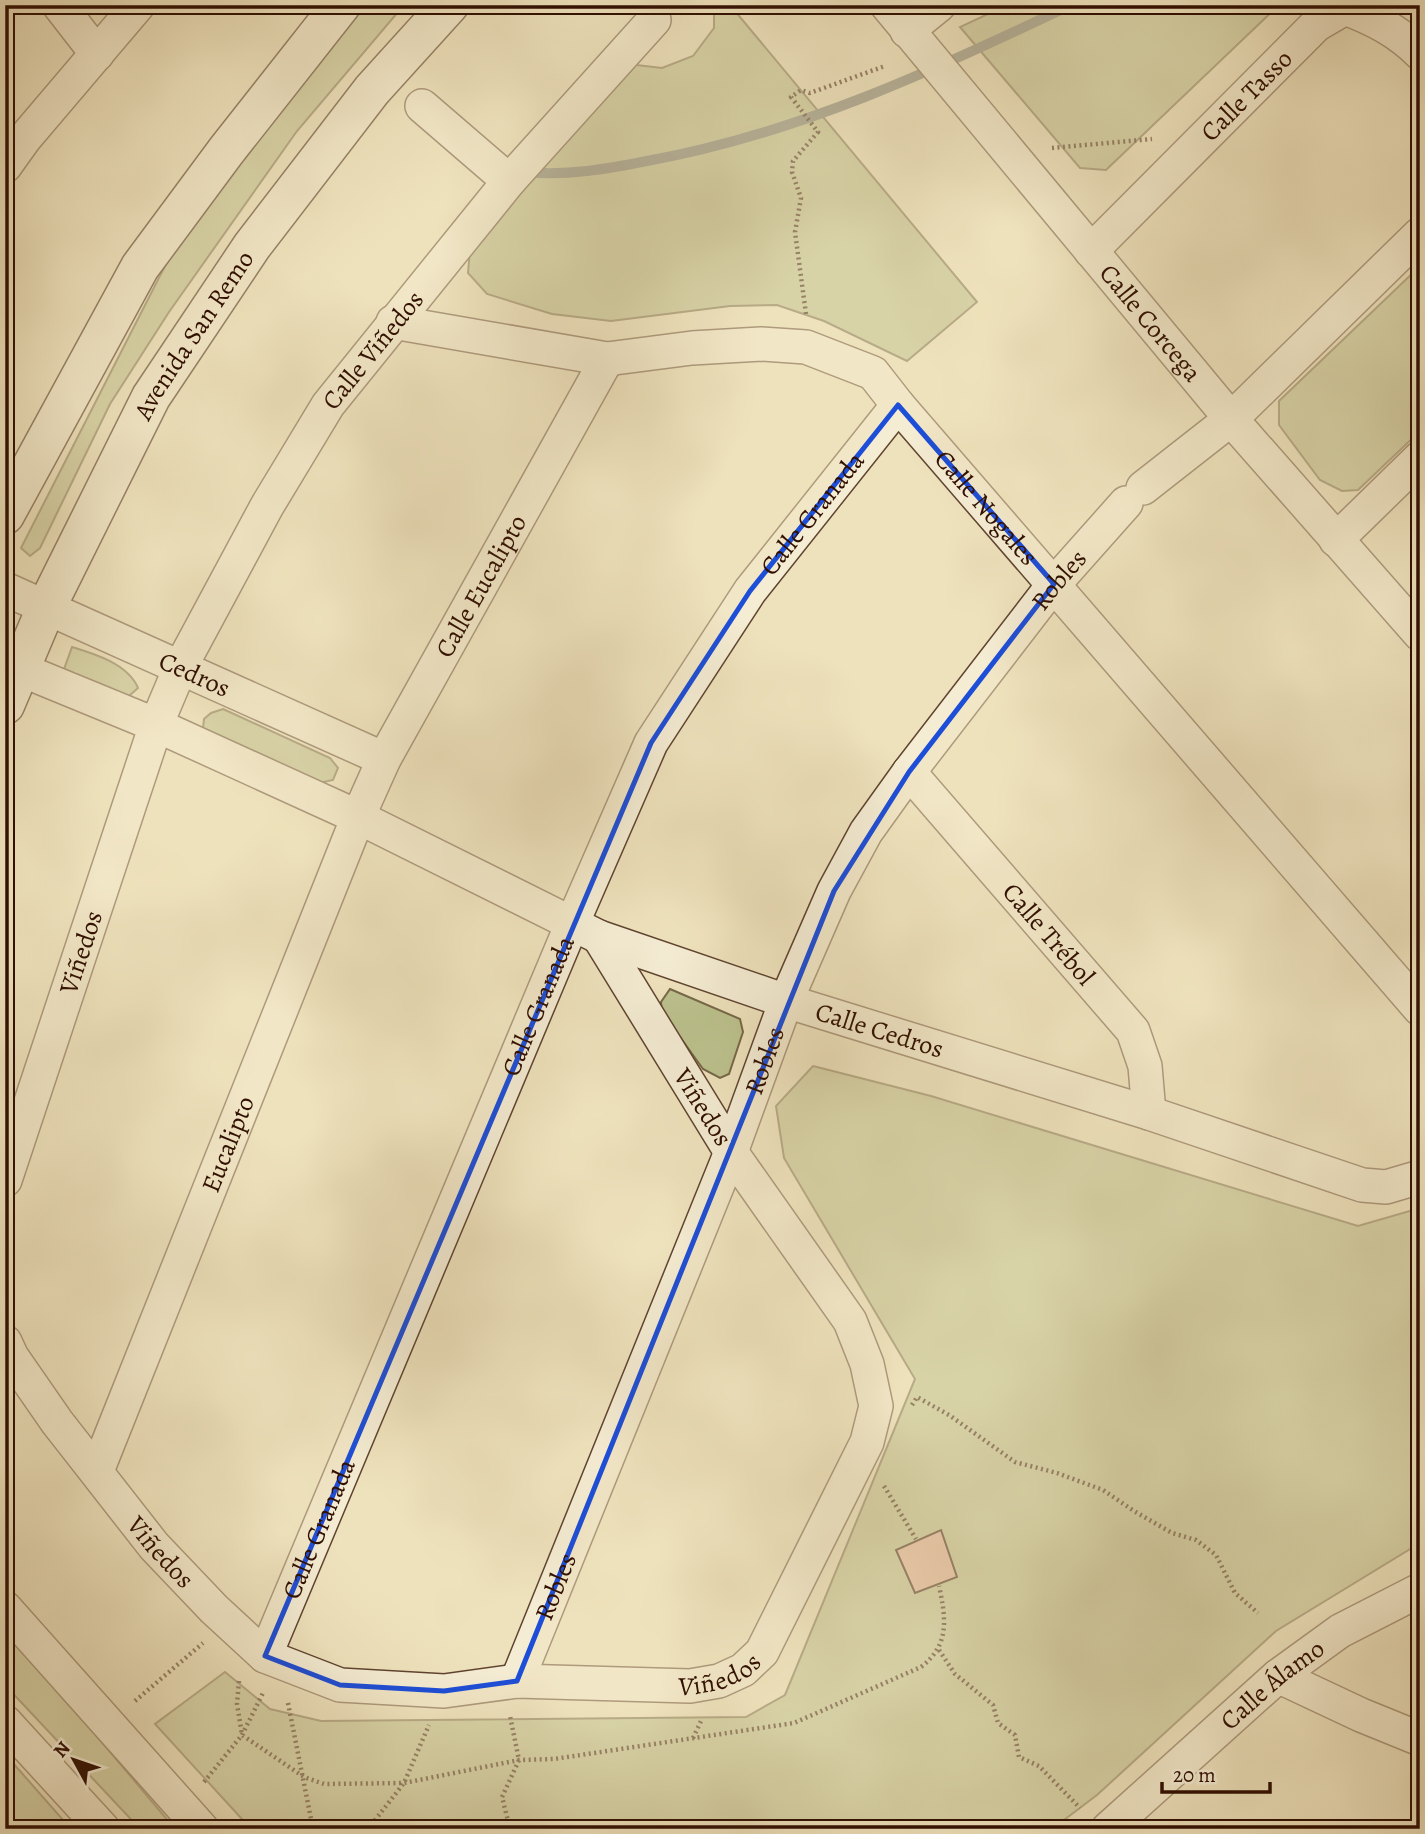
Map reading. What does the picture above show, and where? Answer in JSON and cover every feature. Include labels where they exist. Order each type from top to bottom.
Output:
[{"type":"street","points":[[59,5],[97,54]]},
{"type":"street","points":[[5,166],[25,138],[138,5]]},
{"type":"street","points":[[5,515],[141,267],[226,151],[341,5]]},
{"type":"street","name":"Avenida San Remo","points":[[5,705],[13,666],[46,608],[151,397],[252,246],[372,90],[449,5]]},
{"type":"street","name":"Calle Corcega","points":[[887,5],[1231,419],[1420,634]]},
{"type":"street","points":[[907,31],[939,5]]},
{"type":"street","name":"Calle Tasso","points":[[1091,251],[1317,25],[1345,8],[1372,18],[1403,36],[1420,52]]},
{"type":"street","name":"Calle Viñedos","points":[[156,725],[181,666],[267,506],[328,405],[509,181],[653,20]]},
{"type":"street","points":[[422,106],[509,181]]},
{"type":"street","points":[[1231,419],[1420,234]]},
{"type":"street","name":"Calle Nogales","points":[[393,322],[607,359],[692,348],[761,344],[806,347],[873,373],[1420,1009]]},
{"type":"street","name":"Calle Eucalipto","points":[[358,817],[384,759],[607,359]]},
{"type":"street","name":"Calle Granada","points":[[256,1646],[586,931],[651,743],[750,591],[898,405]]},
{"type":"street","name":"Robles","points":[[513,1696],[731,1152],[786,1001],[834,891],[866,832],[1054,584],[1135,496],[1231,419]]},
{"type":"street","points":[[1336,540],[1420,458]]},
{"type":"street","name":"Cedros","points":[[5,589],[384,759]]},
{"type":"street","points":[[13,666],[156,725],[358,817]]},
{"type":"street","name":"Viñedos","points":[[5,1180],[156,725]]},
{"type":"street","name":"Calle Trébol","points":[[909,772],[1133,1031],[1145,1066],[1149,1113]]},
{"type":"street","name":"Calle Cedros","points":[[358,817],[586,931],[786,1001],[1149,1113],[1362,1185],[1386,1187],[1420,1177]]},
{"type":"street","name":"Eucalipto","points":[[97,1471],[358,817]]},
{"type":"street","name":"Viñedos","points":[[5,1342],[12,1357],[57,1422],[154,1546],[256,1646],[340,1685],[513,1696],[690,1686],[719,1681],[743,1670],[762,1652],[867,1442],[876,1406],[867,1364],[850,1321],[731,1152],[586,931]]},
{"type":"street","name":"Calle Álamo","points":[[1108,1829],[1278,1676],[1340,1632],[1420,1590]]},
{"type":"street","points":[[5,1608],[193,1818]]},
{"type":"street","points":[[1278,1676],[1420,1739]]},
{"type":"street","points":[[5,1722],[103,1829]]},
{"type":"path","points":[[806,347],[807,322],[795,232],[801,198],[792,172],[793,161],[818,132],[791,97],[801,90],[810,93],[886,66]]},
{"type":"path","points":[[1051,148],[1152,139]]},
{"type":"path","points":[[910,1409],[917,1397],[949,1415],[1015,1462],[1057,1473],[1103,1490],[1172,1532],[1196,1540],[1216,1555],[1235,1594],[1258,1613]]},
{"type":"path","points":[[858,1460],[882,1482],[916,1539]]},
{"type":"path","points":[[256,1646],[239,1676],[237,1704],[242,1735],[304,1777],[324,1784],[404,1783],[519,1760],[554,1759],[794,1723],[921,1667],[939,1650],[945,1617],[939,1586]]},
{"type":"path","points":[[108,1724],[256,1646]]},
{"type":"path","points":[[193,1818],[242,1735],[256,1646]]},
{"type":"path","points":[[256,1646],[304,1777],[313,1829]]},
{"type":"path","points":[[939,1650],[955,1674],[993,1705],[998,1723],[1015,1735],[1019,1758],[1040,1766],[1080,1808]]},
{"type":"path","points":[[369,1829],[404,1783],[444,1691]]},
{"type":"path","points":[[510,1829],[502,1797],[519,1760],[513,1696]]},
{"type":"highlighted area","points":[[898,405],[1054,584],[909,772],[834,891],[517,1681],[444,1691],[340,1685],[265,1656],[651,743],[750,591]]},
{"type":"green space","points":[[367,5],[404,5],[297,131],[169,312],[110,404],[40,548],[30,556],[21,548],[166,264],[287,95]]},
{"type":"green space","points":[[714,5],[730,5],[977,302],[907,361],[824,321],[777,305],[730,306],[611,321],[552,314],[487,294],[468,273],[471,239],[628,64],[662,68],[693,56],[714,28]]},
{"type":"green space","points":[[1007,5],[1279,5],[1106,170],[1080,168],[960,27]]},
{"type":"green space","points":[[1420,266],[1420,431],[1358,490],[1342,491],[1320,480],[1279,425],[1279,401]]},
{"type":"green space","points":[[72,647],[119,666],[127,672],[138,688],[129,696],[109,694],[63,672]]},
{"type":"green space","points":[[223,709],[330,758],[338,768],[333,780],[319,783],[212,738],[203,728],[204,719]]},
{"type":"green space","points":[[670,989],[740,1019],[743,1032],[729,1074],[720,1078],[703,1069],[662,1012],[661,1002]]},
{"type":"green space","points":[[813,1066],[931,1096],[1358,1226],[1420,1208],[1420,1543],[1276,1631],[1097,1795],[1052,1829],[251,1829],[155,1724],[225,1672],[270,1709],[321,1721],[746,1717],[785,1695],[915,1379],[784,1158],[776,1106]]},
{"type":"green space","points":[[5,1627],[175,1829],[140,1829],[5,1685]]},
{"type":"green space","points":[[5,1754],[71,1829],[22,1829],[5,1810]]},
{"type":"building","points":[[941,1530],[957,1577],[915,1593],[896,1550]]},
{"type":"waterway","points":[[526,172],[572,172],[617,167],[703,149],[757,134],[811,117],[917,76],[1071,5]]}]
